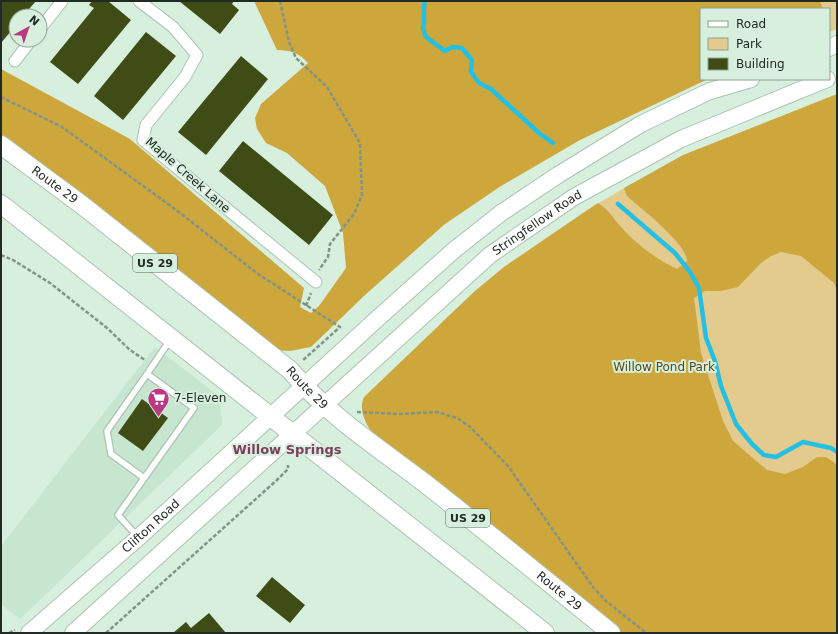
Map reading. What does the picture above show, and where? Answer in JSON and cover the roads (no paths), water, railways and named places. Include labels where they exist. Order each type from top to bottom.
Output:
[{"type":"main road","points":[[269,416],[453,251],[501,213],[558,175],[641,124],[710,91],[748,80]]},
{"type":"main road","name":"Stringfellow Road","points":[[292,434],[490,255],[574,197],[681,138],[826,80]]},
{"type":"main road","name":"Route 29","points":[[1,145],[82,205],[278,360],[339,419],[422,481],[611,633]]},
{"type":"main road","points":[[1,204],[545,633]]},
{"type":"main road","name":"Clifton Road","points":[[29,633],[138,538],[269,416]]},
{"type":"main road","points":[[73,633],[292,434]]},
{"type":"street","points":[[48,19],[62,1]]},
{"type":"street","name":"Maple Creek Lane","points":[[140,1],[173,27],[197,55],[181,82],[146,125],[143,140],[316,282]]},
{"type":"street","points":[[15,61],[25,48]]},
{"type":"lane","points":[[144,478],[111,454],[107,431],[171,338]]},
{"type":"lane","points":[[138,538],[118,515],[194,408],[147,374]]},
{"type":"waterway","points":[[425,1],[423,28],[426,37],[445,51],[452,47],[462,48],[472,60],[471,72],[479,83],[491,89],[539,133],[553,143]]},
{"type":"waterway","points":[[618,204],[675,253],[690,272],[699,288],[706,338],[715,361],[721,386],[736,424],[752,444],[764,455],[776,457],[803,442],[831,448],[837,452]]},
{"type":"place","name":"7-Eleven","points":[[159,418]]},
{"type":"district","name":"Willow Springs","points":[[287,449]]},
{"type":"park label","name":"Willow Pond Park","points":[[664,367]]}]
